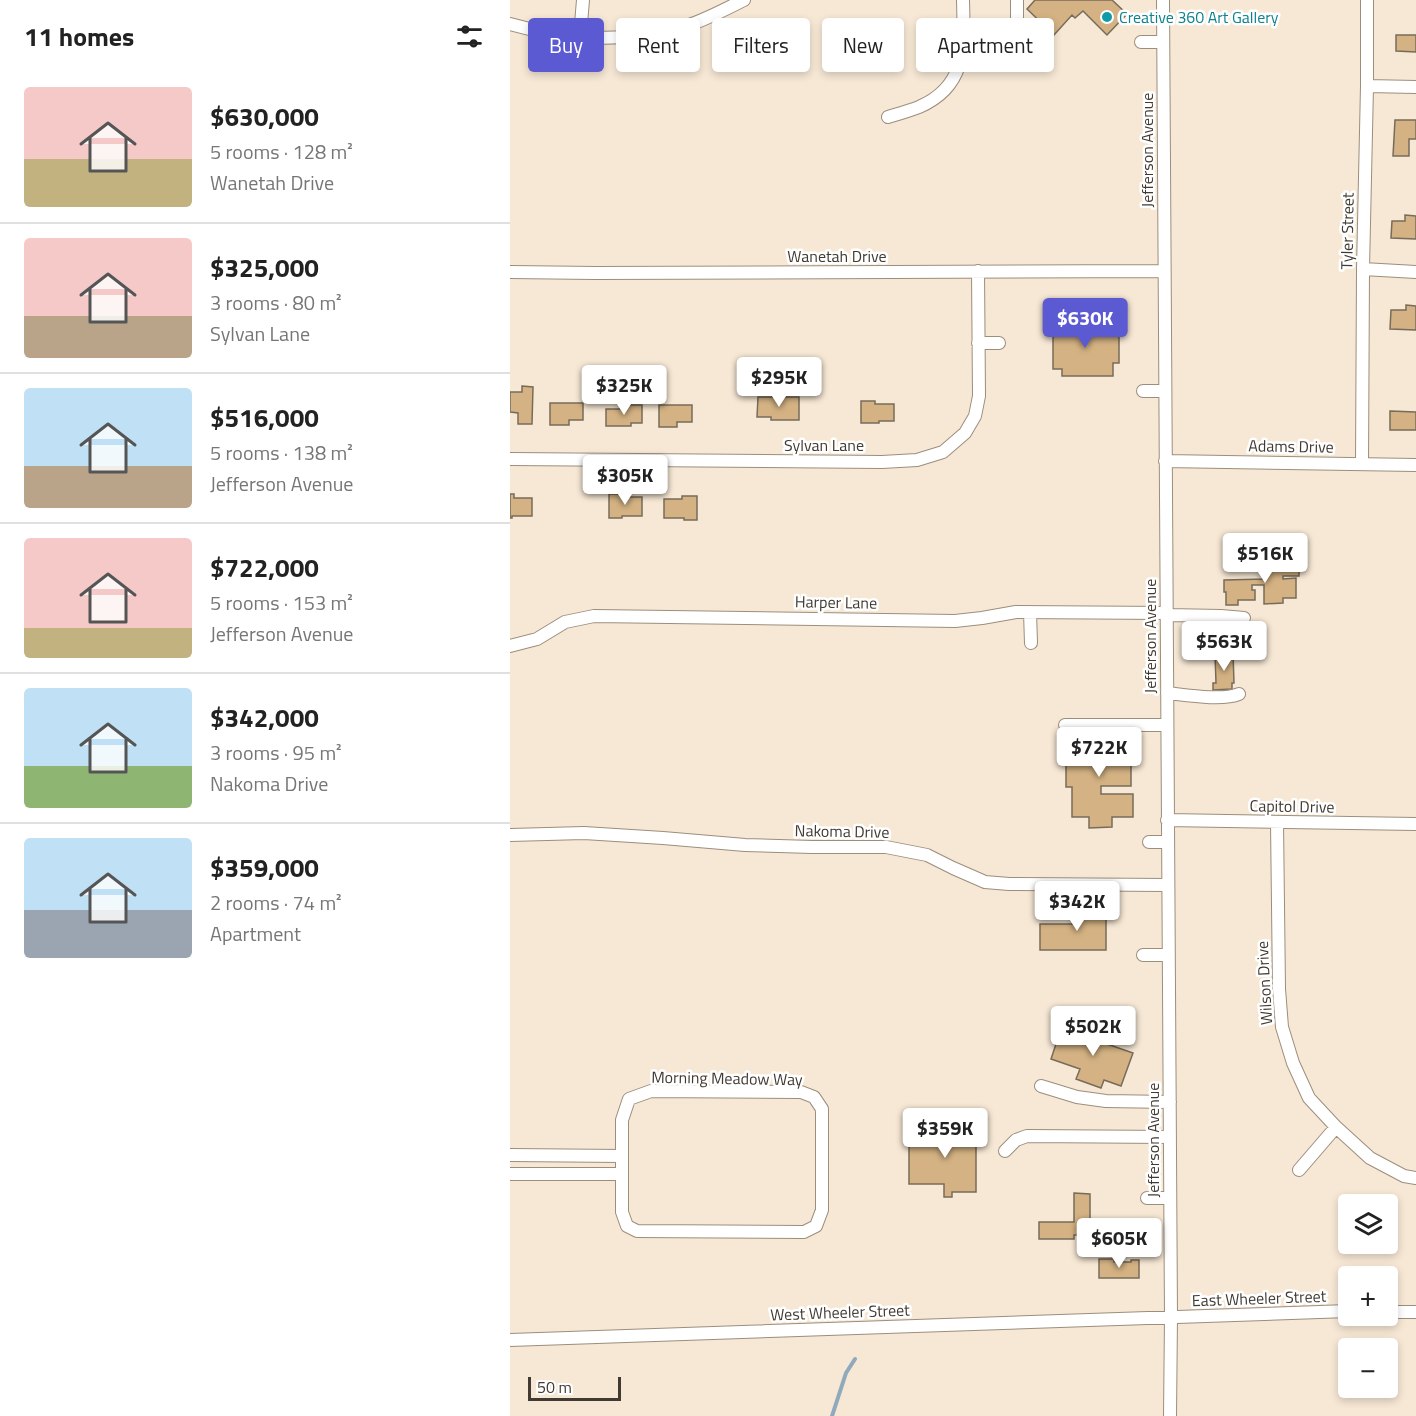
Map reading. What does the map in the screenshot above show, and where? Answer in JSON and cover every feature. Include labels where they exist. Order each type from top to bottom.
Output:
[{"type":"street","points":[[582,18],[583,0]]},
{"type":"street","points":[[604,38],[651,34],[682,28],[744,0]]},
{"type":"street","points":[[888,117],[935,99],[947,88],[962,57],[963,0]]},
{"type":"street","points":[[1017,0],[1017,18]]},
{"type":"street","name":"Jefferson Avenue","points":[[1163,0],[1170,1416]]},
{"type":"street","name":"Tyler Street","points":[[1362,464],[1367,0]]},
{"type":"street","points":[[510,24],[528,29]]},
{"type":"street","points":[[1141,42],[1163,42]]},
{"type":"street","points":[[1367,86],[1416,87]]},
{"type":"street","points":[[1363,269],[1416,272]]},
{"type":"street","name":"Sylvan Lane","points":[[510,459],[882,462],[917,460],[943,452],[965,433],[975,416],[979,396],[978,271]]},
{"type":"street","name":"Wanetah Drive","points":[[510,272],[1164,271]]},
{"type":"street","points":[[978,343],[999,343]]},
{"type":"street","points":[[1143,391],[1165,391]]},
{"type":"street","name":"Adams Drive","points":[[1165,461],[1416,465]]},
{"type":"street","points":[[1030,612],[1030,643]]},
{"type":"street","name":"Harper Lane","points":[[510,646],[537,639],[565,622],[594,616],[955,621],[1030,612],[1167,614],[1244,618]]},
{"type":"street","points":[[1167,693],[1217,697],[1233,697],[1239,694]]},
{"type":"street","points":[[1068,724],[1167,725]]},
{"type":"street","name":"Capitol Drive","points":[[1167,820],[1416,824]]},
{"type":"street","name":"Wilson Drive","points":[[1277,822],[1279,989],[1282,1027],[1293,1063],[1309,1098],[1336,1127],[1370,1158],[1404,1176],[1416,1178]]},
{"type":"street","name":"Nakoma Drive","points":[[510,835],[584,833],[745,845],[886,847],[927,855],[985,882],[1167,885]]},
{"type":"street","points":[[1149,842],[1167,842]]},
{"type":"street","points":[[1143,955],[1168,955]]},
{"type":"street","points":[[1041,1086],[1077,1097],[1106,1101],[1170,1102]]},
{"type":"street","name":"Morning Meadow Way","points":[[651,1091],[801,1092],[814,1097],[822,1109],[822,1210],[816,1226],[804,1232],[638,1231],[627,1226],[622,1212],[621,1174],[622,1120],[629,1099],[651,1091]]},
{"type":"street","points":[[1299,1170],[1336,1127]]},
{"type":"street","points":[[1005,1151],[1016,1140],[1027,1136],[1170,1137]]},
{"type":"street","points":[[510,1155],[622,1156]]},
{"type":"street","points":[[510,1174],[621,1174]]},
{"type":"street","points":[[1147,1198],[1170,1198]]},
{"type":"street","name":"East Wheeler Street","points":[[1171,1317],[1338,1311]]},
{"type":"street","points":[[1398,1312],[1416,1312]]},
{"type":"street","name":"West Wheeler Street","points":[[510,1340],[1171,1317]]},
{"type":"building","name":"Creative 360 Art Gallery","points":[[1035,0],[1112,0],[1127,14],[1107,35],[1083,11],[1075,18],[1072,15],[1054,35],[1054,18],[1036,18],[1027,9]]},
{"type":"building","points":[[1396,35],[1416,35],[1416,52],[1396,51]]},
{"type":"building","points":[[1395,120],[1416,120],[1416,139],[1409,139],[1409,156],[1393,156]]},
{"type":"building","points":[[1405,215],[1416,216],[1416,239],[1391,238],[1392,221],[1405,221]]},
{"type":"building","points":[[1406,305],[1416,306],[1416,330],[1390,329],[1391,310],[1406,310]]},
{"type":"building","points":[[1062,323],[1112,323],[1112,336],[1119,335],[1119,363],[1113,363],[1113,376],[1062,376],[1062,369],[1053,369],[1053,326],[1062,326]]},
{"type":"building","points":[[522,386],[533,387],[532,424],[518,424],[518,413],[510,412],[510,392],[522,392]]},
{"type":"building","points":[[758,397],[799,397],[799,420],[771,420],[771,417],[757,417]]},
{"type":"building","points":[[861,401],[894,404],[894,421],[861,423]]},
{"type":"building","points":[[550,403],[583,403],[583,420],[569,420],[569,425],[550,425]]},
{"type":"building","points":[[620,405],[642,405],[642,423],[631,423],[631,426],[606,426],[606,409],[620,409]]},
{"type":"building","points":[[659,405],[692,405],[692,422],[677,422],[677,427],[659,427]]},
{"type":"building","points":[[1390,411],[1416,412],[1416,430],[1390,430]]},
{"type":"building","points":[[510,494],[514,494],[514,498],[532,498],[532,516],[512,516],[510,518]]},
{"type":"building","points":[[609,494],[642,497],[642,516],[609,518]]},
{"type":"building","points":[[682,496],[697,496],[697,520],[664,518],[664,499],[682,499]]},
{"type":"building","points":[[1283,557],[1283,565],[1299,565],[1299,576],[1283,576],[1283,579],[1296,578],[1296,598],[1283,598],[1283,603],[1264,604],[1264,585],[1252,585],[1252,590],[1255,590],[1255,600],[1238,600],[1238,605],[1226,605],[1224,580],[1264,579],[1264,558]]},
{"type":"building","points":[[1233,653],[1234,683],[1232,683],[1232,689],[1213,690],[1213,683],[1216,683],[1215,654]]},
{"type":"building","points":[[1076,727],[1089,727],[1089,740],[1131,739],[1131,786],[1101,786],[1101,794],[1133,794],[1133,817],[1112,817],[1112,827],[1089,828],[1089,817],[1072,817],[1072,787],[1066,787],[1066,740],[1076,740]]},
{"type":"building","points":[[1080,906],[1106,906],[1106,950],[1040,950],[1040,924],[1080,924]]},
{"type":"building","points":[[1077,1024],[1110,1035],[1107,1044],[1133,1053],[1121,1086],[1104,1080],[1101,1088],[1076,1079],[1080,1069],[1051,1059],[1059,1035],[1072,1040]]},
{"type":"building","points":[[942,1118],[958,1118],[958,1129],[976,1129],[976,1192],[952,1192],[952,1197],[944,1197],[944,1184],[909,1184],[909,1137],[942,1137]]},
{"type":"building","points":[[1074,1193],[1090,1194],[1090,1223],[1087,1223],[1087,1229],[1082,1235],[1074,1235],[1074,1239],[1039,1239],[1039,1222],[1074,1222]]},
{"type":"building","points":[[1099,1259],[1114,1259],[1114,1262],[1139,1260],[1139,1278],[1099,1278]]},
{"type":"waterway","points":[[832,1416],[846,1373],[855,1359]]},
{"type":"place","name":"Creative 360 Art Gallery","points":[[1107,17]]}]
